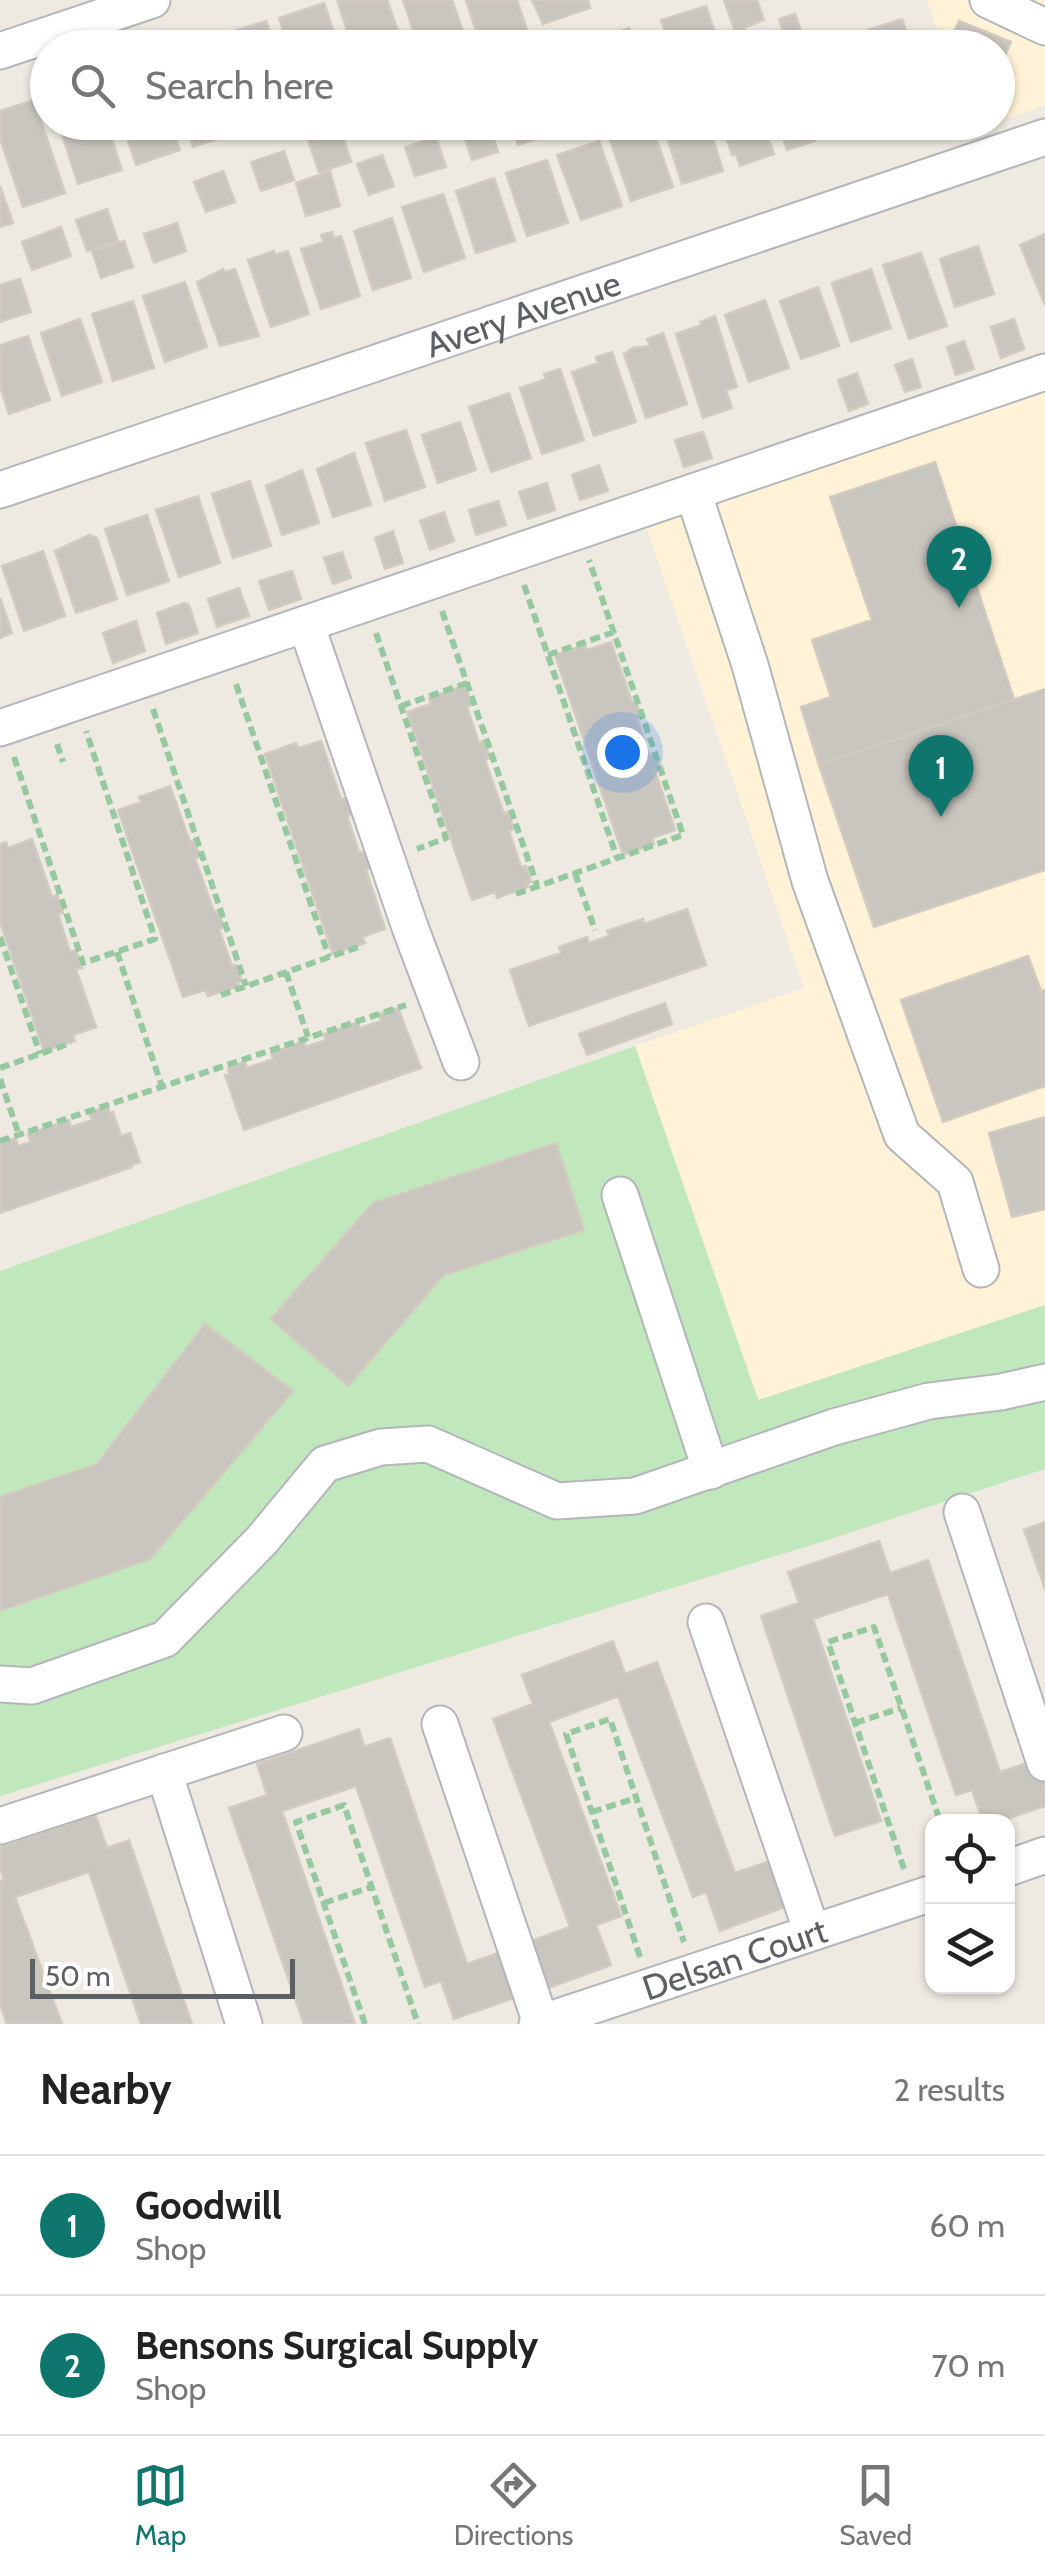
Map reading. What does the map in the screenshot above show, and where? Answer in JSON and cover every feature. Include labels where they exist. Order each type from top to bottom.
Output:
[{"type":"street","points":[[63,30],[152,0]]},
{"type":"street","points":[[988,0],[1045,27]]},
{"type":"street","points":[[0,51],[30,41]]},
{"type":"street","name":"Avery Avenue","points":[[0,490],[1045,137]]},
{"type":"street","points":[[0,728],[1045,372]]},
{"type":"street","points":[[693,492],[750,665],[810,881],[902,1135],[955,1182],[981,1269]]},
{"type":"street","points":[[306,624],[411,930],[462,1062]]},
{"type":"street","points":[[620,1195],[711,1471]]},
{"type":"street","points":[[0,1684],[32,1686],[165,1639],[262,1540],[325,1464],[381,1447],[428,1444],[557,1501],[634,1496],[834,1427],[910,1406],[1045,1382]]},
{"type":"street","points":[[962,1512],[1045,1762]]},
{"type":"street","points":[[706,1622],[812,1932]]},
{"type":"street","points":[[440,1724],[539,2024]]},
{"type":"street","points":[[0,1826],[284,1733]]},
{"type":"street","points":[[164,1772],[244,2024]]},
{"type":"street","points":[[1015,1866],[1045,1855]]},
{"type":"street","name":"Delsan Court","points":[[539,2024],[812,1932],[920,1886]]},
{"type":"path","points":[[516,894],[684,836],[594,574]]},
{"type":"path","points":[[528,596],[616,858]]},
{"type":"path","points":[[446,624],[536,886]]},
{"type":"path","points":[[548,656],[614,632]]},
{"type":"path","points":[[380,646],[446,838]]},
{"type":"path","points":[[401,706],[467,683]]},
{"type":"path","points":[[240,696],[329,958]]},
{"type":"path","points":[[158,723],[246,986]]},
{"type":"path","points":[[18,769],[83,963],[118,952],[154,939],[91,745]]},
{"type":"path","points":[[575,874],[595,930]]},
{"type":"path","points":[[0,937],[40,1054]]},
{"type":"path","points":[[221,995],[358,948]]},
{"type":"path","points":[[118,952],[162,1087]]},
{"type":"path","points":[[286,972],[308,1038]]},
{"type":"path","points":[[0,1142],[420,1000]]},
{"type":"path","points":[[0,1068],[71,1043]]},
{"type":"path","points":[[0,1079],[19,1135]]},
{"type":"path","points":[[920,1886],[855,1723],[828,1642],[874,1627],[937,1814]]},
{"type":"path","points":[[855,1723],[901,1708]]},
{"type":"path","points":[[642,1964],[566,1734],[610,1719],[687,1949]]},
{"type":"path","points":[[592,1812],[636,1798]]},
{"type":"path","points":[[365,2024],[296,1822],[344,1805],[418,2024]]},
{"type":"path","points":[[324,1903],[371,1887]]},
{"type":"shaded area","points":[[927,0],[1045,0],[1045,105],[1015,116],[1015,30],[938,30]]},
{"type":"shaded area","points":[[1045,389],[1045,1305],[759,1400],[635,1046],[804,988],[646,526]]},
{"type":"green space","points":[[635,1046],[758,1400],[1045,1305],[1045,1469],[0,1796],[0,1271]]},
{"type":"building","points":[[337,0],[387,0],[398,30],[347,30]]},
{"type":"building","points":[[403,0],[452,0],[463,30],[413,30]]},
{"type":"building","points":[[466,0],[517,0],[527,30],[476,30]]},
{"type":"building","points":[[532,0],[588,0],[590,8],[543,24]]},
{"type":"building","points":[[724,0],[757,0],[764,20],[735,30]]},
{"type":"building","points":[[324,3],[333,30],[283,30],[279,18]]},
{"type":"building","points":[[706,6],[714,30],[664,30],[661,20]]},
{"type":"building","points":[[795,14],[801,30],[783,30],[779,19]]},
{"type":"building","points":[[902,19],[906,30],[868,30]]},
{"type":"building","points":[[266,21],[269,30],[238,30]]},
{"type":"building","points":[[959,21],[981,30],[955,30]]},
{"type":"building","points":[[30,101],[30,140],[47,140],[65,193],[23,207],[0,138],[0,111]]},
{"type":"building","points":[[64,140],[112,140],[122,170],[78,184]]},
{"type":"building","points":[[128,140],[176,140],[180,150],[136,165]]},
{"type":"building","points":[[191,140],[214,140],[193,147]]},
{"type":"building","points":[[308,140],[344,140],[351,162],[319,172]]},
{"type":"building","points":[[437,140],[446,167],[415,176],[405,147]]},
{"type":"building","points":[[466,140],[494,140],[498,152],[472,160]]},
{"type":"building","points":[[610,140],[657,140],[673,187],[631,201]]},
{"type":"building","points":[[668,140],[714,140],[723,171],[682,184]]},
{"type":"building","points":[[727,140],[769,140],[774,154],[740,166],[736,154],[732,155]]},
{"type":"building","points":[[784,140],[815,141],[787,150]]},
{"type":"building","points":[[599,141],[622,206],[581,220],[557,155]]},
{"type":"building","points":[[284,151],[294,180],[261,191],[251,162]]},
{"type":"building","points":[[382,155],[394,186],[369,195],[357,164]]},
{"type":"building","points":[[547,160],[568,223],[527,236],[506,173]]},
{"type":"building","points":[[223,171],[235,202],[206,212],[194,182]]},
{"type":"building","points":[[330,171],[340,206],[306,216],[296,183]]},
{"type":"building","points":[[494,178],[515,241],[476,253],[456,191]]},
{"type":"building","points":[[0,186],[13,223],[0,227]]},
{"type":"building","points":[[443,194],[465,258],[424,272],[402,207]]},
{"type":"building","points":[[107,209],[118,241],[87,251],[76,220]]},
{"type":"building","points":[[392,218],[411,278],[373,290],[354,231]]},
{"type":"building","points":[[177,223],[186,251],[154,263],[144,234]]},
{"type":"building","points":[[61,227],[71,256],[32,270],[22,242]]},
{"type":"building","points":[[332,232],[334,238],[341,236],[360,296],[321,309],[301,249],[324,242],[321,235]]},
{"type":"building","points":[[1045,234],[1045,305],[1020,245]]},
{"type":"building","points":[[124,241],[133,267],[101,278],[92,251]]},
{"type":"building","points":[[978,246],[994,294],[955,307],[940,259]]},
{"type":"building","points":[[274,251],[275,255],[288,251],[309,314],[271,327],[248,260]]},
{"type":"building","points":[[921,253],[947,326],[909,339],[883,265]]},
{"type":"building","points":[[223,269],[235,269],[259,336],[220,346],[197,282]]},
{"type":"building","points":[[871,269],[891,328],[851,342],[832,283]]},
{"type":"building","points":[[20,279],[31,312],[0,322],[0,285]]},
{"type":"building","points":[[185,282],[207,347],[165,362],[143,296]]},
{"type":"building","points":[[818,287],[839,346],[801,359],[780,301]]},
{"type":"building","points":[[765,300],[789,368],[749,382],[725,315]]},
{"type":"building","points":[[133,301],[154,368],[113,381],[92,314]]},
{"type":"building","points":[[715,316],[737,387],[726,390],[732,408],[703,418],[676,334]]},
{"type":"building","points":[[80,319],[102,382],[62,396],[41,333]]},
{"type":"building","points":[[1014,319],[1024,349],[1001,358],[991,327]]},
{"type":"building","points":[[663,333],[687,404],[646,418],[624,354],[633,348],[650,346],[647,339]]},
{"type":"building","points":[[28,336],[50,400],[9,414],[0,386],[0,345]]},
{"type":"building","points":[[964,341],[974,369],[956,375],[947,347]]},
{"type":"building","points":[[612,352],[636,422],[594,436],[572,372],[598,363],[596,357]]},
{"type":"building","points":[[912,359],[921,387],[905,392],[895,365]]},
{"type":"building","points":[[560,369],[584,440],[542,454],[520,388],[546,379],[544,374]]},
{"type":"building","points":[[857,373],[868,404],[849,411],[838,380]]},
{"type":"building","points":[[509,393],[531,458],[491,472],[469,407]]},
{"type":"building","points":[[460,422],[476,470],[438,483],[422,435]]},
{"type":"building","points":[[406,430],[425,487],[385,501],[366,443]]},
{"type":"building","points":[[703,432],[712,458],[684,467],[675,440]]},
{"type":"building","points":[[354,453],[371,505],[333,517],[317,469]]},
{"type":"building","points":[[935,462],[1014,699],[819,765],[801,707],[831,697],[812,640],[872,620],[830,497]]},
{"type":"building","points":[[599,465],[608,491],[580,500],[572,475]]},
{"type":"building","points":[[302,470],[319,523],[282,535],[266,486]]},
{"type":"building","points":[[250,481],[271,546],[233,558],[212,494]]},
{"type":"building","points":[[547,483],[555,510],[528,519],[519,492]]},
{"type":"building","points":[[198,496],[220,563],[179,577],[156,510]]},
{"type":"building","points":[[498,501],[506,525],[476,535],[469,510]]},
{"type":"building","points":[[444,512],[454,541],[430,550],[420,521]]},
{"type":"building","points":[[147,515],[169,581],[127,595],[105,529]]},
{"type":"building","points":[[393,531],[403,563],[385,569],[375,538]]},
{"type":"building","points":[[89,535],[97,538],[117,599],[76,613],[55,551]]},
{"type":"building","points":[[43,551],[65,616],[24,631],[2,566]]},
{"type":"building","points":[[342,552],[351,578],[333,584],[324,558]]},
{"type":"building","points":[[292,571],[301,599],[269,610],[259,581]]},
{"type":"building","points":[[239,588],[249,616],[217,627],[208,599]]},
{"type":"building","points":[[0,598],[12,633],[0,638]]},
{"type":"building","points":[[184,603],[189,605],[198,633],[166,644],[157,613]]},
{"type":"building","points":[[136,621],[145,651],[113,663],[103,633]]},
{"type":"building","points":[[611,642],[632,702],[636,701],[641,717],[637,718],[649,755],[655,753],[660,770],[655,771],[675,830],[652,838],[654,844],[623,855],[555,655]]},
{"type":"building","points":[[466,688],[472,705],[467,707],[479,743],[484,741],[490,758],[485,760],[504,814],[508,812],[514,829],[509,831],[521,867],[526,866],[531,882],[528,887],[497,898],[495,892],[472,900],[407,712],[431,704],[429,698]]},
{"type":"building","points":[[1045,689],[1045,870],[874,927],[819,765]]},
{"type":"building","points":[[321,741],[341,799],[347,798],[352,814],[347,816],[359,853],[365,851],[371,868],[366,870],[385,929],[362,937],[365,943],[333,954],[265,754],[296,743],[298,748]]},
{"type":"building","points":[[170,786],[190,842],[194,840],[200,857],[195,858],[214,912],[218,911],[224,927],[219,929],[232,966],[236,965],[242,981],[237,982],[239,986],[208,996],[205,990],[183,997],[118,810],[141,802],[139,797]]},
{"type":"building","points":[[32,839],[52,897],[57,895],[63,913],[58,914],[70,952],[76,950],[82,968],[76,969],[96,1027],[73,1035],[75,1041],[44,1051],[0,922],[0,844],[6,842],[8,848]]},
{"type":"building","points":[[687,909],[706,965],[529,1026],[510,970],[561,953],[559,947],[587,937],[589,943],[609,936],[607,931],[643,919],[644,924]]},
{"type":"building","points":[[1028,956],[1041,991],[1045,990],[1045,1086],[943,1122],[901,1000]]},
{"type":"building","points":[[665,1003],[672,1024],[587,1055],[579,1034]]},
{"type":"building","points":[[398,1008],[421,1068],[244,1130],[225,1075],[230,1074],[228,1068],[245,1061],[247,1068],[273,1059],[271,1053],[304,1041],[306,1047],[326,1040],[324,1034],[358,1022],[360,1028],[381,1021],[379,1014]]},
{"type":"building","points":[[107,1106],[121,1136],[130,1133],[140,1162],[0,1213],[0,1143],[15,1138],[18,1146],[31,1142],[28,1134],[69,1120],[71,1127],[92,1120],[89,1113]]},
{"type":"building","points":[[1045,1117],[1045,1209],[1012,1217],[989,1133]]},
{"type":"building","points":[[556,1143],[584,1230],[444,1275],[348,1386],[271,1319],[373,1203]]},
{"type":"building","points":[[205,1324],[293,1391],[150,1559],[0,1611],[0,1497],[97,1464]]},
{"type":"building","points":[[1045,1522],[1045,1589],[1024,1530]]},
{"type":"building","points":[[879,1541],[890,1573],[928,1560],[1000,1772],[1036,1760],[1045,1786],[1045,1806],[1015,1816],[981,1814],[972,1790],[956,1795],[888,1594],[813,1619],[881,1821],[835,1836],[761,1616],[799,1603],[788,1572]]},
{"type":"building","points":[[613,1641],[625,1674],[657,1662],[735,1873],[770,1861],[787,1906],[720,1931],[706,1892],[693,1897],[618,1696],[549,1722],[621,1916],[596,1925],[611,1965],[546,1989],[528,1942],[570,1927],[493,1719],[533,1704],[522,1675]]},
{"type":"building","points":[[359,1729],[364,1747],[390,1738],[467,1964],[504,1951],[520,1996],[454,2019],[441,1981],[425,1987],[356,1786],[282,1811],[355,2024],[304,2024],[229,1808],[267,1795],[257,1764]]},
{"type":"building","points":[[95,1814],[107,1848],[129,1840],[192,2024],[141,2024],[89,1872],[15,1897],[62,2024],[7,2024],[0,2004],[0,1881],[4,1880],[0,1847]]},
{"type":"place","name":"Bensons Surgical Supply","points":[[959,608]]},
{"type":"place","name":"Goodwill","points":[[941,817]]}]
